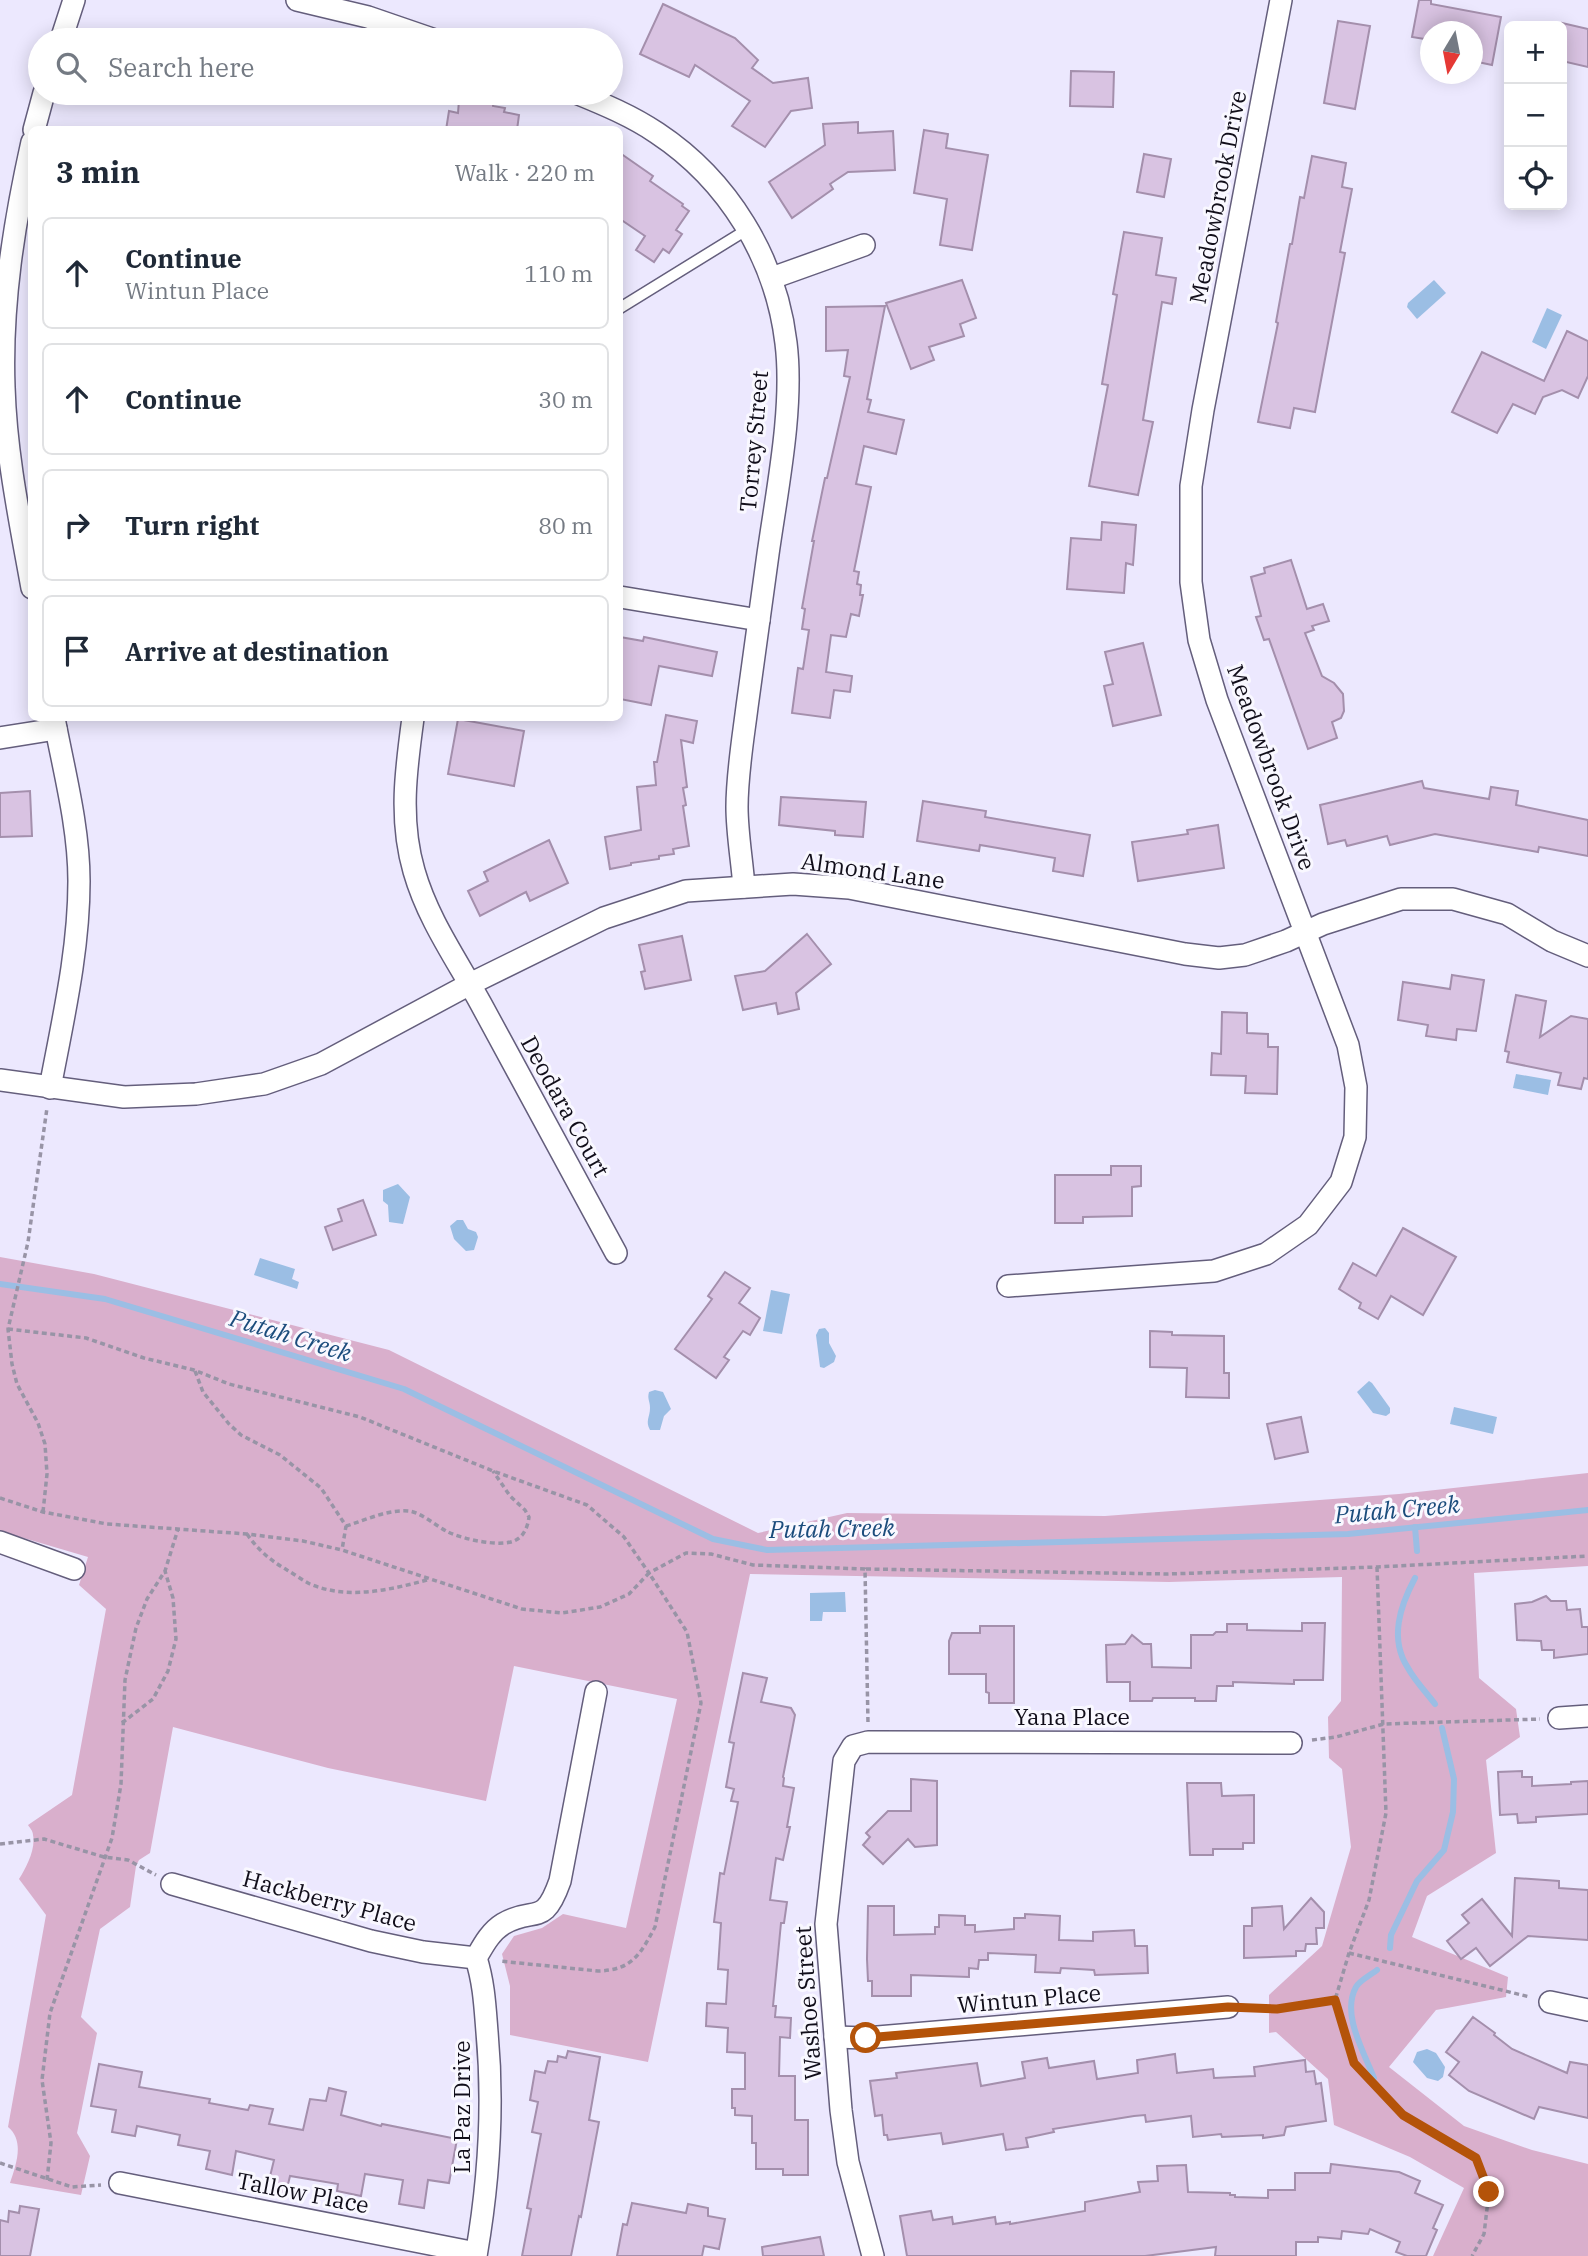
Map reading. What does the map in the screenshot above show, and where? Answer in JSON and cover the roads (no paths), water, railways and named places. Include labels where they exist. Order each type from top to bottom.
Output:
[{"type":"street","points":[[65,28],[74,0]]},
{"type":"street","points":[[297,0],[398,28]]},
{"type":"street","name":"Meadowbrook Drive","points":[[1008,1286],[1214,1271],[1266,1254],[1308,1225],[1340,1182],[1355,1137],[1356,1087],[1348,1045],[1217,700],[1199,640],[1191,582],[1191,486],[1281,0]]},
{"type":"street","points":[[35,126],[41,105]]},
{"type":"street","name":"Torrey Street","points":[[605,105],[656,132],[693,160],[722,192],[748,229],[772,278],[786,343],[784,436],[744,734],[737,806],[744,887]]},
{"type":"street","points":[[28,183],[22,244],[4,320],[4,386],[9,458],[28,545]]},
{"type":"street","points":[[772,278],[864,245]]},
{"type":"street","points":[[623,597],[759,620]]},
{"type":"street","name":"Deodara Court","points":[[413,721],[405,771],[404,813],[414,870],[437,931],[470,984],[616,1253]]},
{"type":"street","points":[[0,738],[55,723],[74,831],[79,880],[76,952],[50,1088]]},
{"type":"street","name":"Almond Lane","points":[[0,1080],[124,1097],[196,1094],[264,1084],[321,1064],[470,984],[604,918],[686,891],[793,884],[849,888],[1159,949],[1219,958],[1245,955],[1323,923],[1401,900],[1453,899],[1507,914],[1552,941],[1588,956]]},
{"type":"street","points":[[0,1542],[74,1569]]},
{"type":"street","points":[[476,1958],[490,1936],[503,1924],[537,1915],[553,1901],[562,1870],[596,1692]]},
{"type":"street","points":[[1559,1718],[1588,1716]]},
{"type":"street","name":"Yana Place","points":[[860,1744],[1291,1742]]},
{"type":"street","name":"Washoe Street","points":[[860,1744],[844,1761],[827,1924],[848,2162],[873,2256]]},
{"type":"street","name":"Hackberry Place","points":[[172,1884],[371,1941],[424,1952],[476,1958]]},
{"type":"street","name":"La Paz Drive","points":[[476,1958],[483,1979],[490,2063],[491,2128],[486,2195],[476,2254]]},
{"type":"street","points":[[1550,2002],[1588,2010]]},
{"type":"street","name":"Wintun Place","points":[[835,2037],[866,2038],[1228,2007]]},
{"type":"street","name":"Tallow Place","points":[[120,2183],[476,2254]]},
{"type":"lane","points":[[623,306],[748,229]]},
{"type":"water","points":[[1434,280],[1446,293],[1417,319],[1407,307],[1408,303]]},
{"type":"water","points":[[1547,308],[1562,315],[1546,349],[1532,342]]},
{"type":"water","points":[[1516,1074],[1551,1080],[1548,1095],[1513,1088]]},
{"type":"water","points":[[398,1184],[410,1197],[403,1224],[389,1222],[388,1205],[383,1201],[383,1190]]},
{"type":"water","points":[[457,1220],[463,1220],[468,1229],[476,1232],[478,1237],[474,1250],[466,1251],[454,1239],[450,1226]]},
{"type":"water","points":[[260,1258],[295,1269],[292,1279],[299,1282],[297,1289],[254,1275]]},
{"type":"water","points":[[771,1290],[790,1294],[782,1334],[763,1331]]},
{"type":"water","points":[[825,1328],[836,1356],[834,1362],[824,1368],[820,1367],[816,1335],[819,1329]]},
{"type":"water","points":[[1369,1381],[1390,1408],[1390,1413],[1386,1416],[1373,1413],[1357,1392]]},
{"type":"water","points":[[655,1390],[663,1392],[671,1409],[664,1416],[660,1430],[650,1430],[648,1394]]},
{"type":"water","points":[[1454,1407],[1497,1417],[1493,1434],[1450,1424]]},
{"type":"water","points":[[845,1592],[846,1612],[823,1612],[822,1621],[810,1621],[810,1593]]},
{"type":"water","points":[[1427,2049],[1436,2053],[1445,2067],[1443,2077],[1438,2081],[1427,2078],[1413,2062],[1417,2052]]},
{"type":"waterway","name":"Putah Creek","points":[[0,1284],[105,1299],[404,1389],[713,1539],[767,1550],[1348,1534],[1588,1510]]},
{"type":"waterway","points":[[1415,1527],[1417,1551]]},
{"type":"waterway","points":[[1415,1578],[1401,1611],[1399,1646],[1411,1673],[1435,1704]]},
{"type":"waterway","points":[[1390,1948],[1391,1935],[1417,1881],[1444,1850],[1453,1812],[1454,1779],[1442,1728]]},
{"type":"waterway","points":[[1374,2078],[1356,2033],[1351,2009],[1356,1987],[1377,1970]]}]
